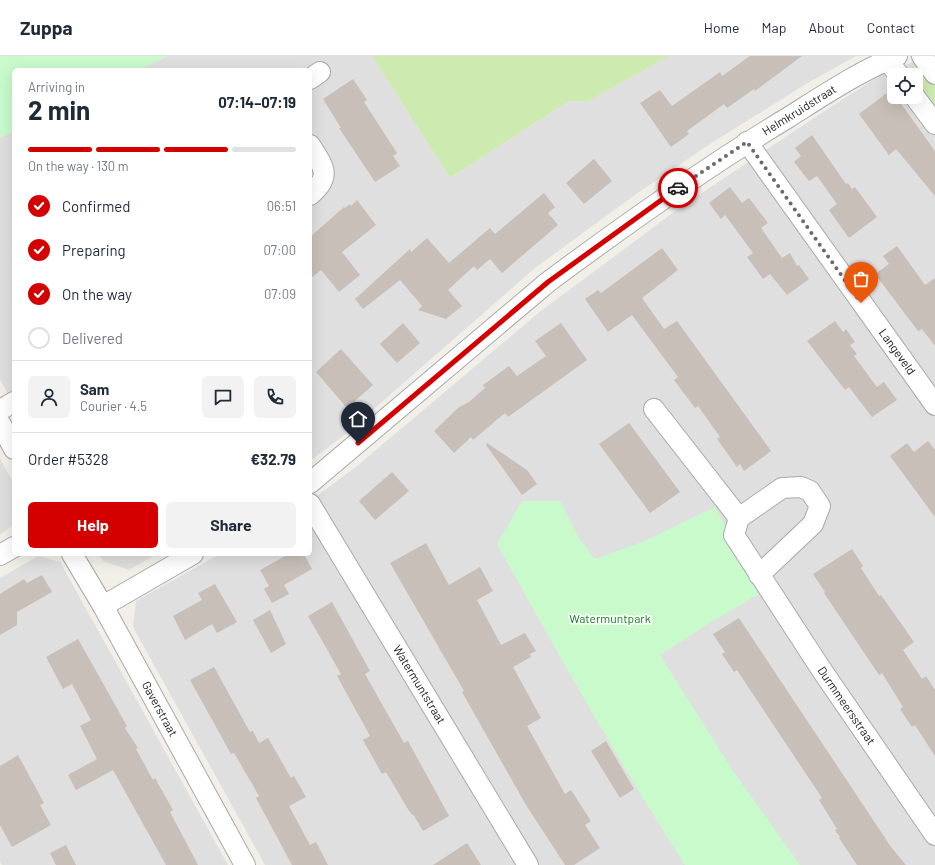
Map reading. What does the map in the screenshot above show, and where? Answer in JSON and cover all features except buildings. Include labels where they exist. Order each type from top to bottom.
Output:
[{"type":"street","points":[[922,56],[935,74]]},
{"type":"street","name":"Helmkruidstraat","points":[[312,481],[548,282],[661,200],[747,142],[867,69],[894,64]]},
{"type":"street","points":[[920,104],[935,124]]},
{"type":"street","name":"Langeveld","points":[[747,142],[935,405]]},
{"type":"street","points":[[312,148],[324,169],[324,179],[319,188],[312,193]]},
{"type":"street","points":[[0,410],[12,403]]},
{"type":"street","points":[[654,409],[739,518],[766,497],[782,488],[801,487],[810,491],[820,506],[813,524],[759,575]]},
{"type":"street","points":[[0,423],[12,445]]},
{"type":"street","name":"Watermuntstraat","points":[[312,507],[528,865]]},
{"type":"street","name":"Durmmeersstraat","points":[[739,518],[734,535],[821,669],[935,835]]},
{"type":"street","points":[[0,555],[12,548]]},
{"type":"street","name":"Gaverstraat","points":[[73,556],[103,606],[245,865]]},
{"type":"street","points":[[103,606],[190,556]]},
{"type":"shaded area","points":[[167,56],[372,56],[450,178],[569,101],[587,102],[669,56],[856,56],[806,84],[713,142],[639,192],[535,268],[343,436],[312,459],[312,68],[143,68]]},
{"type":"shaded area","points":[[928,56],[935,56],[935,865],[265,865],[133,627],[136,601],[216,556],[312,556],[312,500],[357,466],[541,311],[678,209],[881,75],[887,73],[887,104],[923,104],[923,68],[898,68]]},
{"type":"shaded area","points":[[12,132],[12,401],[0,380],[0,138]]},
{"type":"shaded area","points":[[0,459],[12,480],[12,526],[0,534]]},
{"type":"shaded area","points":[[38,556],[60,562],[228,865],[2,865],[0,861],[0,578]]},
{"type":"shaded area","points":[[99,556],[154,556],[129,570],[103,561]]},
{"type":"green space","points":[[0,56],[167,56],[143,68],[12,68],[12,132],[0,138]]},
{"type":"green space","points":[[372,56],[669,56],[587,102],[569,101],[450,178]]},
{"type":"green space","points":[[917,64],[920,68],[909,68]]},
{"type":"green space","points":[[923,71],[935,86],[935,113],[923,96]]},
{"type":"green space","name":"Watermuntpark","points":[[522,501],[560,501],[578,537],[595,559],[645,541],[715,507],[761,593],[713,621],[660,655],[733,771],[800,865],[685,865],[660,826],[565,666],[497,544]]},
{"type":"way so far","points":[[678,188],[747,142],[861,303]]},
{"type":"route","points":[[358,443],[548,282],[678,188]]}]
